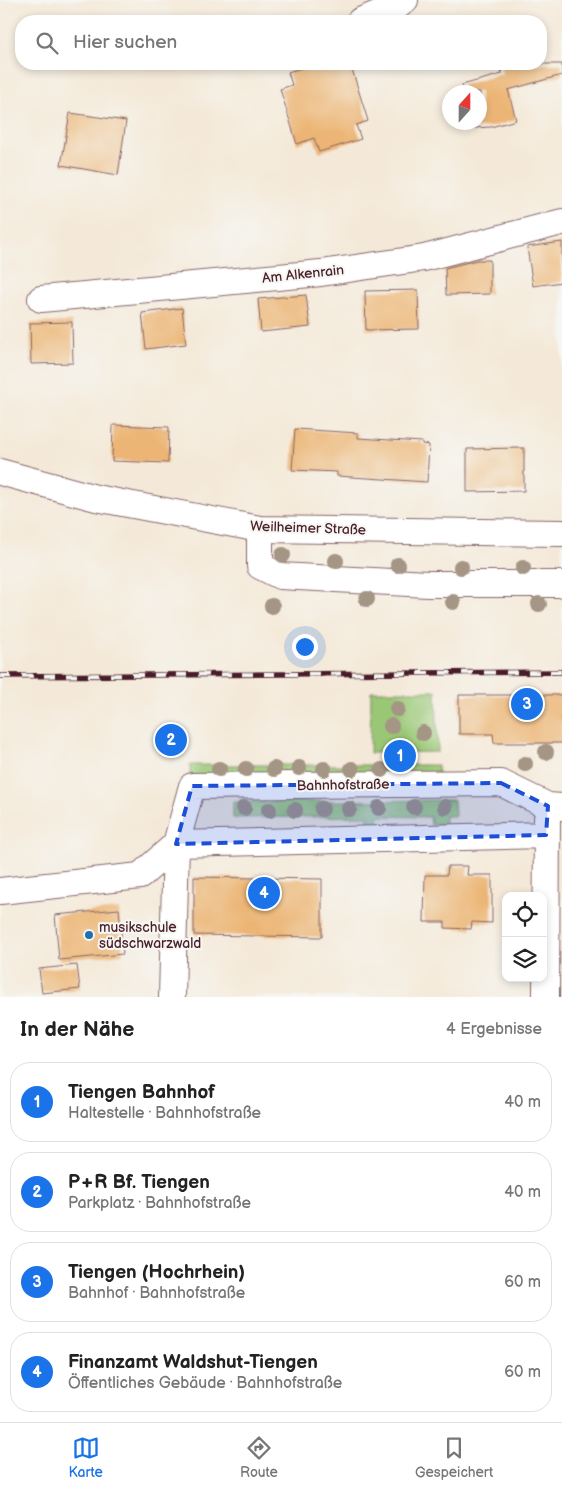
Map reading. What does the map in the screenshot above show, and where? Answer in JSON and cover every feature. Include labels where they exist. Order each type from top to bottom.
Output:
[{"type":"street","points":[[375,15],[399,5],[405,0]]},
{"type":"street","name":"Am Alkenrain","points":[[41,299],[321,273],[424,258],[562,222]]},
{"type":"street","name":"Weilheimer Straße","points":[[0,472],[96,498],[260,529],[562,533]]},
{"type":"street","points":[[260,529],[260,566],[280,576],[428,584],[562,584]]},
{"type":"street","name":"Bahnhofstraße","points":[[172,997],[176,844],[192,786],[501,783],[555,806],[546,835],[546,997]]},
{"type":"street","points":[[0,891],[140,876],[176,844],[546,835]]},
{"type":"highlighted area","points":[[501,783],[548,806],[546,835],[176,844],[192,786]]},
{"type":"green space","points":[[371,691],[436,691],[438,752],[370,753]]},
{"type":"green space","points":[[190,765],[438,765],[438,776],[190,776]]},
{"type":"green space","points":[[454,800],[455,816],[445,816],[445,824],[431,825],[430,817],[378,816],[378,828],[368,828],[368,816],[233,818],[233,802]]},
{"type":"building","points":[[547,64],[562,64],[562,75],[508,90],[516,120],[491,127],[487,127],[487,85],[462,85],[502,74],[501,70],[547,70]]},
{"type":"building","points":[[294,70],[352,70],[368,121],[356,125],[361,139],[319,152],[314,138],[297,144],[280,89],[292,85],[288,72]]},
{"type":"building","points":[[70,113],[126,121],[118,175],[61,165]]},
{"type":"building","points":[[562,242],[562,282],[533,286],[527,247]]},
{"type":"building","points":[[477,260],[490,260],[490,294],[446,295],[445,268]]},
{"type":"building","points":[[418,290],[419,329],[366,330],[365,291]]},
{"type":"building","points":[[306,295],[310,327],[261,332],[258,299]]},
{"type":"building","points":[[182,308],[186,344],[146,349],[142,313]]},
{"type":"building","points":[[72,322],[73,363],[31,364],[30,323]]},
{"type":"building","points":[[113,425],[169,427],[168,463],[112,461]]},
{"type":"building","points":[[295,429],[358,433],[358,438],[422,442],[422,444],[429,445],[427,482],[337,476],[337,472],[292,470]]},
{"type":"building","points":[[524,448],[524,491],[467,492],[467,449]]},
{"type":"building","points":[[459,695],[562,695],[562,743],[494,743],[493,734],[459,734]]},
{"type":"building","points":[[448,866],[468,866],[467,875],[492,875],[492,923],[472,922],[471,929],[445,928],[445,922],[424,922],[425,875],[447,875]]},
{"type":"building","points":[[194,877],[322,879],[322,937],[194,935]]},
{"type":"building","name":"musikschule südschwarzwald","points":[[119,909],[123,954],[59,960],[55,915]]},
{"type":"building","points":[[77,965],[80,989],[42,993],[39,969]]},
{"type":"railway","points":[[0,676],[562,672]]},
{"type":"place","name":"Tiengen (Hochrhein)","points":[[527,704]]},
{"type":"place","name":"P+R Bf. Tiengen","points":[[171,740]]},
{"type":"place","name":"Tiengen Bahnhof","points":[[400,756]]},
{"type":"place","name":"Finanzamt Waldshut-Tiengen","points":[[264,893]]},
{"type":"place","name":"musikschule südschwarzwald","points":[[89,935]]}]
